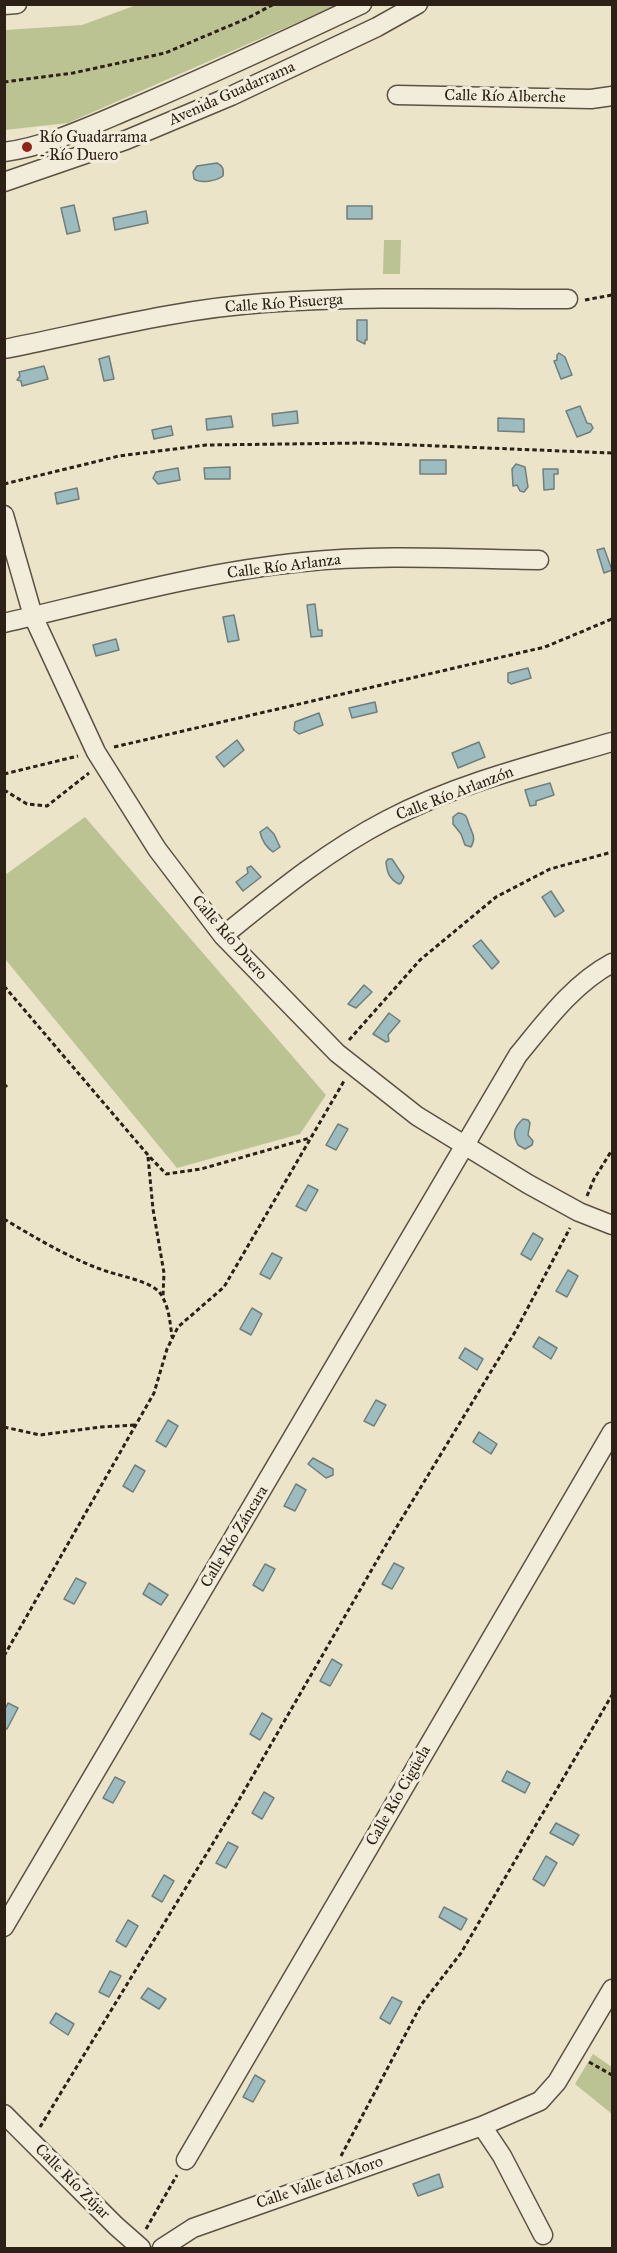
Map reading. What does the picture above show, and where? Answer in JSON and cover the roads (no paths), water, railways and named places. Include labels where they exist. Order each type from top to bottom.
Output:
[{"type":"street","points":[[4,5],[17,4]]},
{"type":"street","name":"Avenida Guadarrama","points":[[4,152],[30,149],[117,114],[220,71],[362,4]]},
{"type":"street","name":"Avenida Guadarrama","points":[[4,182],[126,140],[231,96],[377,27],[418,4]]},
{"type":"street","name":"Calle Río Alberche","points":[[397,95],[591,99],[612,96]]},
{"type":"street","name":"Calle Río Pisuerga","points":[[4,349],[179,314],[262,303],[388,299],[568,299]]},
{"type":"street","name":"Calle Río Duero","points":[[4,515],[33,616],[100,757],[156,849],[223,936],[337,1053],[417,1116],[579,1212],[612,1225]]},
{"type":"street","name":"Calle Río Arlanza","points":[[4,623],[211,575],[303,562],[385,557],[539,560]]},
{"type":"street","name":"Calle Río Arlanzón","points":[[223,936],[292,880],[347,843],[387,820],[434,798],[494,777],[612,742]]},
{"type":"street","name":"Calle Río Záncara","points":[[4,1927],[519,1055],[552,1013],[599,971],[612,963]]},
{"type":"street","name":"Calle Río Cigüela","points":[[186,2160],[612,1432]]},
{"type":"street","name":"Calle Valle del Moro","points":[[162,2248],[193,2228],[482,2126],[540,2101],[557,2082],[612,1989]]},
{"type":"street","name":"Calle Río Zújar","points":[[4,2114],[141,2248]]},
{"type":"street","points":[[482,2126],[502,2156],[543,2235]]},
{"type":"water","points":[[217,163],[223,168],[223,176],[208,181],[194,179],[193,172],[197,166]]},
{"type":"water","points":[[74,205],[80,231],[67,234],[61,208]]},
{"type":"water","points":[[347,206],[372,206],[372,219],[347,219]]},
{"type":"water","points":[[146,211],[148,223],[115,230],[113,218]]},
{"type":"water","points":[[357,320],[367,320],[365,344],[357,340]]},
{"type":"water","points":[[559,353],[565,357],[572,375],[561,379],[554,361],[557,360]]},
{"type":"water","points":[[109,356],[114,379],[104,381],[99,359]]},
{"type":"water","points":[[44,366],[48,379],[22,386],[21,381],[17,380],[20,376],[19,372]]},
{"type":"water","points":[[580,406],[587,423],[593,428],[590,432],[577,437],[566,411]]},
{"type":"water","points":[[297,411],[298,423],[273,426],[272,414]]},
{"type":"water","points":[[231,416],[233,427],[207,430],[206,419]]},
{"type":"water","points":[[498,418],[524,419],[524,432],[498,431]]},
{"type":"water","points":[[171,426],[173,435],[154,439],[152,430]]},
{"type":"water","points":[[420,460],[446,460],[446,474],[420,474]]},
{"type":"water","points":[[516,464],[525,467],[528,487],[524,492],[520,491],[517,485],[513,486],[512,469]]},
{"type":"water","points":[[230,467],[230,479],[205,479],[204,468]]},
{"type":"water","points":[[178,468],[180,480],[158,484],[153,478],[156,472]]},
{"type":"water","points":[[543,469],[558,469],[558,474],[554,474],[554,489],[544,490]]},
{"type":"water","points":[[77,488],[79,499],[57,504],[55,493]]},
{"type":"water","points":[[604,548],[612,570],[604,573],[597,550]]},
{"type":"water","points":[[315,604],[318,630],[322,630],[322,636],[311,637],[307,605]]},
{"type":"water","points":[[234,615],[239,640],[228,642],[223,617]]},
{"type":"water","points":[[116,639],[119,650],[96,656],[93,645]]},
{"type":"water","points":[[528,668],[531,678],[511,684],[508,682],[508,673]]},
{"type":"water","points":[[375,702],[377,712],[352,718],[349,708]]},
{"type":"water","points":[[319,713],[323,725],[299,734],[294,730],[295,722]]},
{"type":"water","points":[[237,740],[244,750],[224,767],[216,757]]},
{"type":"water","points":[[479,742],[485,757],[458,768],[452,753]]},
{"type":"water","points":[[550,783],[554,795],[536,801],[536,805],[530,806],[525,790]]},
{"type":"water","points":[[458,813],[467,817],[473,837],[471,847],[465,845],[461,834],[453,824],[453,817]]},
{"type":"water","points":[[267,827],[274,834],[280,847],[273,852],[265,844],[260,832]]},
{"type":"water","points":[[392,859],[404,877],[399,884],[389,875],[386,862]]},
{"type":"water","points":[[251,866],[261,877],[243,891],[236,882],[248,873],[247,868]]},
{"type":"water","points":[[551,891],[564,911],[555,917],[542,897]]},
{"type":"water","points":[[481,940],[499,962],[492,969],[473,946]]},
{"type":"water","points":[[364,985],[372,992],[356,1008],[348,1004]]},
{"type":"water","points":[[389,1013],[400,1021],[388,1035],[389,1041],[386,1042],[373,1034]]},
{"type":"water","points":[[523,1119],[530,1123],[528,1135],[533,1141],[532,1145],[525,1149],[518,1145],[515,1137],[516,1128]]},
{"type":"water","points":[[338,1124],[348,1129],[336,1150],[326,1145]]},
{"type":"water","points":[[308,1185],[318,1190],[306,1211],[296,1206]]},
{"type":"water","points":[[533,1233],[543,1239],[531,1260],[521,1254]]},
{"type":"water","points":[[272,1253],[282,1258],[270,1279],[260,1274]]},
{"type":"water","points":[[568,1270],[578,1276],[567,1297],[556,1291]]},
{"type":"water","points":[[252,1308],[262,1314],[251,1335],[240,1329]]},
{"type":"water","points":[[539,1337],[557,1348],[551,1359],[533,1347]]},
{"type":"water","points":[[465,1348],[483,1359],[477,1370],[459,1358]]},
{"type":"water","points":[[376,1400],[386,1405],[374,1426],[364,1421]]},
{"type":"water","points":[[168,1420],[178,1426],[166,1447],[156,1441]]},
{"type":"water","points":[[479,1432],[497,1444],[491,1454],[473,1442]]},
{"type":"water","points":[[313,1458],[333,1469],[333,1475],[326,1478],[308,1464]]},
{"type":"water","points":[[135,1465],[145,1471],[133,1492],[123,1486]]},
{"type":"water","points":[[296,1484],[306,1490],[295,1511],[284,1506]]},
{"type":"water","points":[[394,1563],[404,1568],[392,1589],[382,1584]]},
{"type":"water","points":[[265,1564],[275,1569],[263,1591],[253,1585]]},
{"type":"water","points":[[76,1578],[86,1583],[74,1604],[64,1599]]},
{"type":"water","points":[[149,1583],[168,1595],[161,1605],[143,1594]]},
{"type":"water","points":[[332,1659],[342,1665],[330,1686],[320,1681]]},
{"type":"water","points":[[8,1703],[18,1708],[7,1729],[5,1728],[5,1709]]},
{"type":"water","points":[[262,1713],[272,1719],[260,1740],[250,1734]]},
{"type":"water","points":[[507,1771],[530,1783],[525,1793],[502,1781]]},
{"type":"water","points":[[115,1777],[125,1782],[113,1803],[103,1798]]},
{"type":"water","points":[[264,1792],[274,1798],[262,1819],[252,1813]]},
{"type":"water","points":[[556,1823],[579,1835],[573,1845],[550,1833]]},
{"type":"water","points":[[228,1842],[238,1847],[226,1868],[216,1863]]},
{"type":"water","points":[[546,1856],[557,1863],[544,1886],[533,1879]]},
{"type":"water","points":[[164,1875],[174,1881],[162,1902],[152,1896]]},
{"type":"water","points":[[444,1907],[467,1919],[461,1930],[439,1917]]},
{"type":"water","points":[[128,1920],[138,1926],[126,1947],[116,1941]]},
{"type":"water","points":[[110,1971],[121,1976],[109,1997],[99,1992]]},
{"type":"water","points":[[148,1988],[166,1999],[159,2009],[141,1998]]},
{"type":"water","points":[[392,1997],[402,2002],[390,2024],[380,2018]]},
{"type":"water","points":[[56,2013],[74,2024],[68,2035],[50,2023]]},
{"type":"water","points":[[255,2075],[265,2081],[253,2102],[243,2097]]},
{"type":"water","points":[[439,2174],[443,2187],[418,2196],[413,2184]]},
{"type":"place","name":"Río Guadarrama - Río Duero","points":[[27,147]]}]
